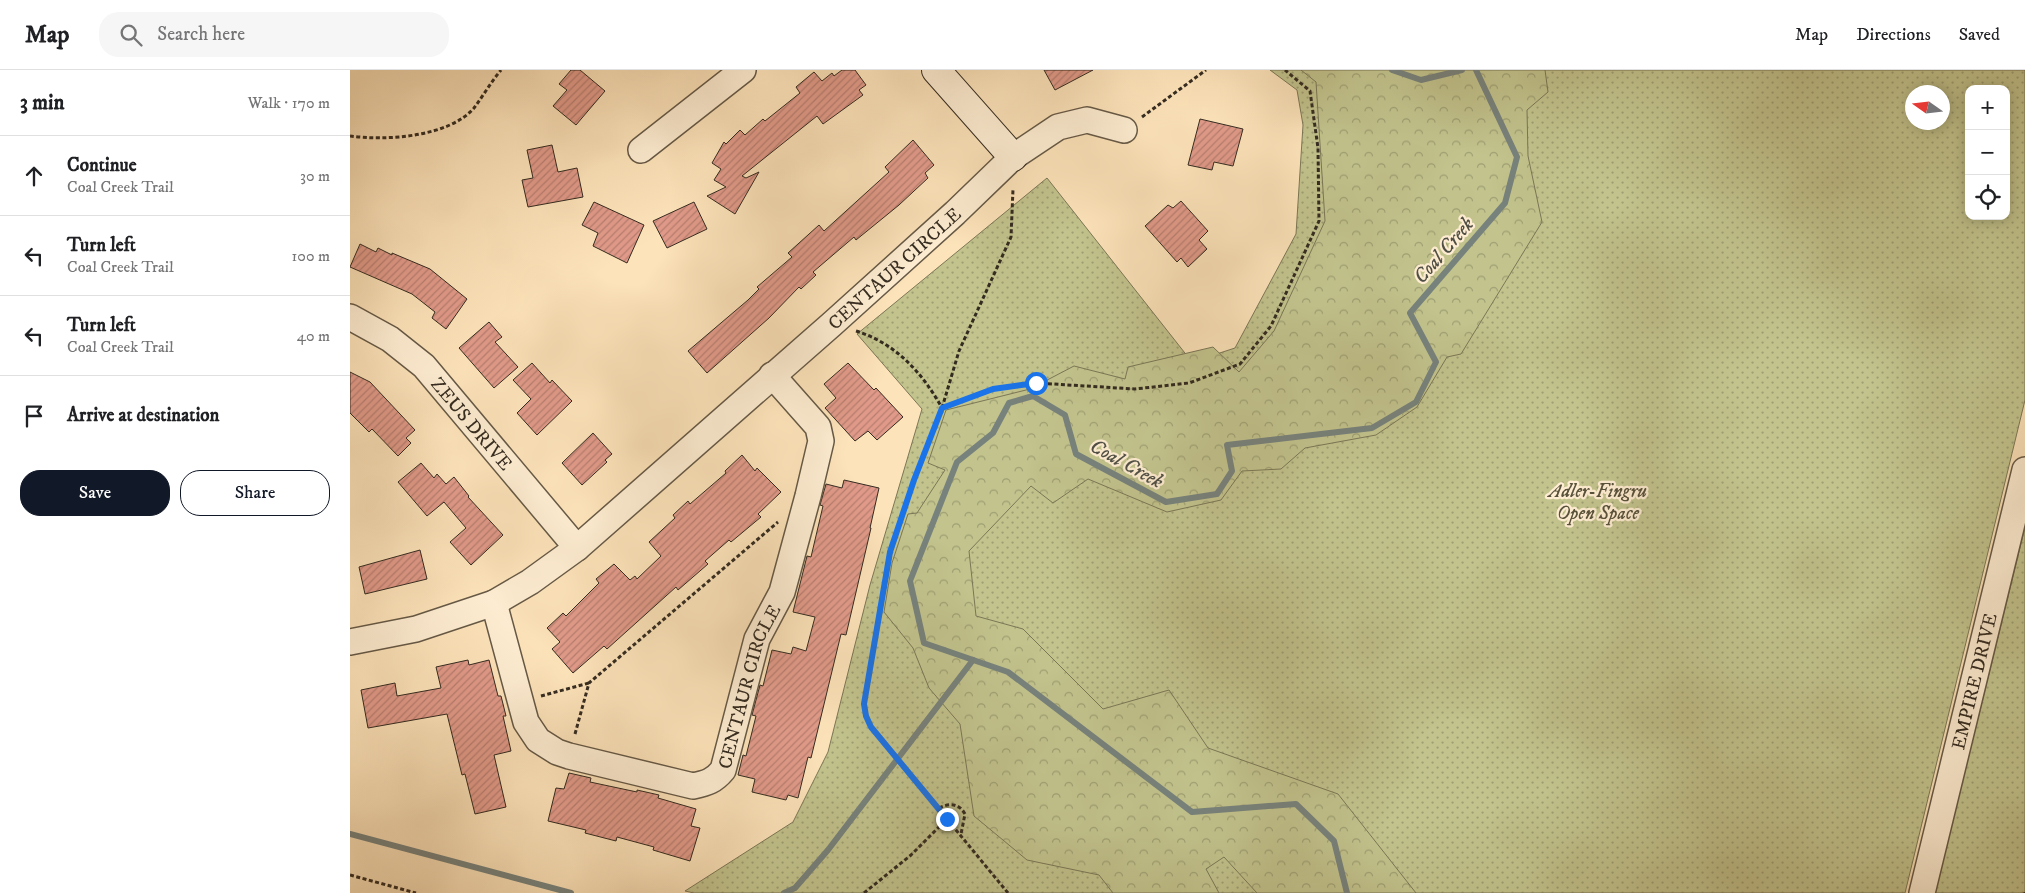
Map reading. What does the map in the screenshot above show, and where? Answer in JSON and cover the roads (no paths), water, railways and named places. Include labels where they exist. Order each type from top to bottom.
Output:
[{"type":"street","points":[[641,150],[743,70]]},
{"type":"street","points":[[936,70],[1013,157]]},
{"type":"street","name":"CENTAUR CIRCLE","points":[[350,642],[416,629],[494,603],[530,582],[577,548],[772,374],[832,324],[955,213],[1013,157],[1058,127],[1088,120],[1124,130]]},
{"type":"street","name":"ZEUS DRIVE","points":[[350,317],[390,339],[424,366],[577,548]]},
{"type":"street","name":"CENTAUR CIRCLE","points":[[494,603],[526,722],[538,740],[557,752],[570,756],[693,786],[710,782],[723,770],[757,639],[782,592],[821,442],[818,427],[772,374]]},
{"type":"street","name":"EMPIRE DRIVE","points":[[1922,893],[2025,470]]},
{"type":"waterway","name":"Coal Creek","points":[[1392,70],[1421,80],[1462,70]]},
{"type":"waterway","name":"Coal Creek","points":[[1347,893],[1334,841],[1296,804],[1192,812],[1008,672],[924,643],[910,581],[957,462],[993,433],[1009,403],[1033,396],[1065,415],[1076,454],[1166,502],[1217,494],[1232,471],[1227,445],[1372,428],[1416,402],[1436,362],[1410,313],[1505,203],[1517,157],[1476,70]]},
{"type":"waterway","points":[[784,893],[795,888],[828,850],[973,660]]},
{"type":"waterway","points":[[350,834],[571,893]]},
{"type":"park label","name":"Adler-Fingru Open Space","points":[[1598,501]]}]
